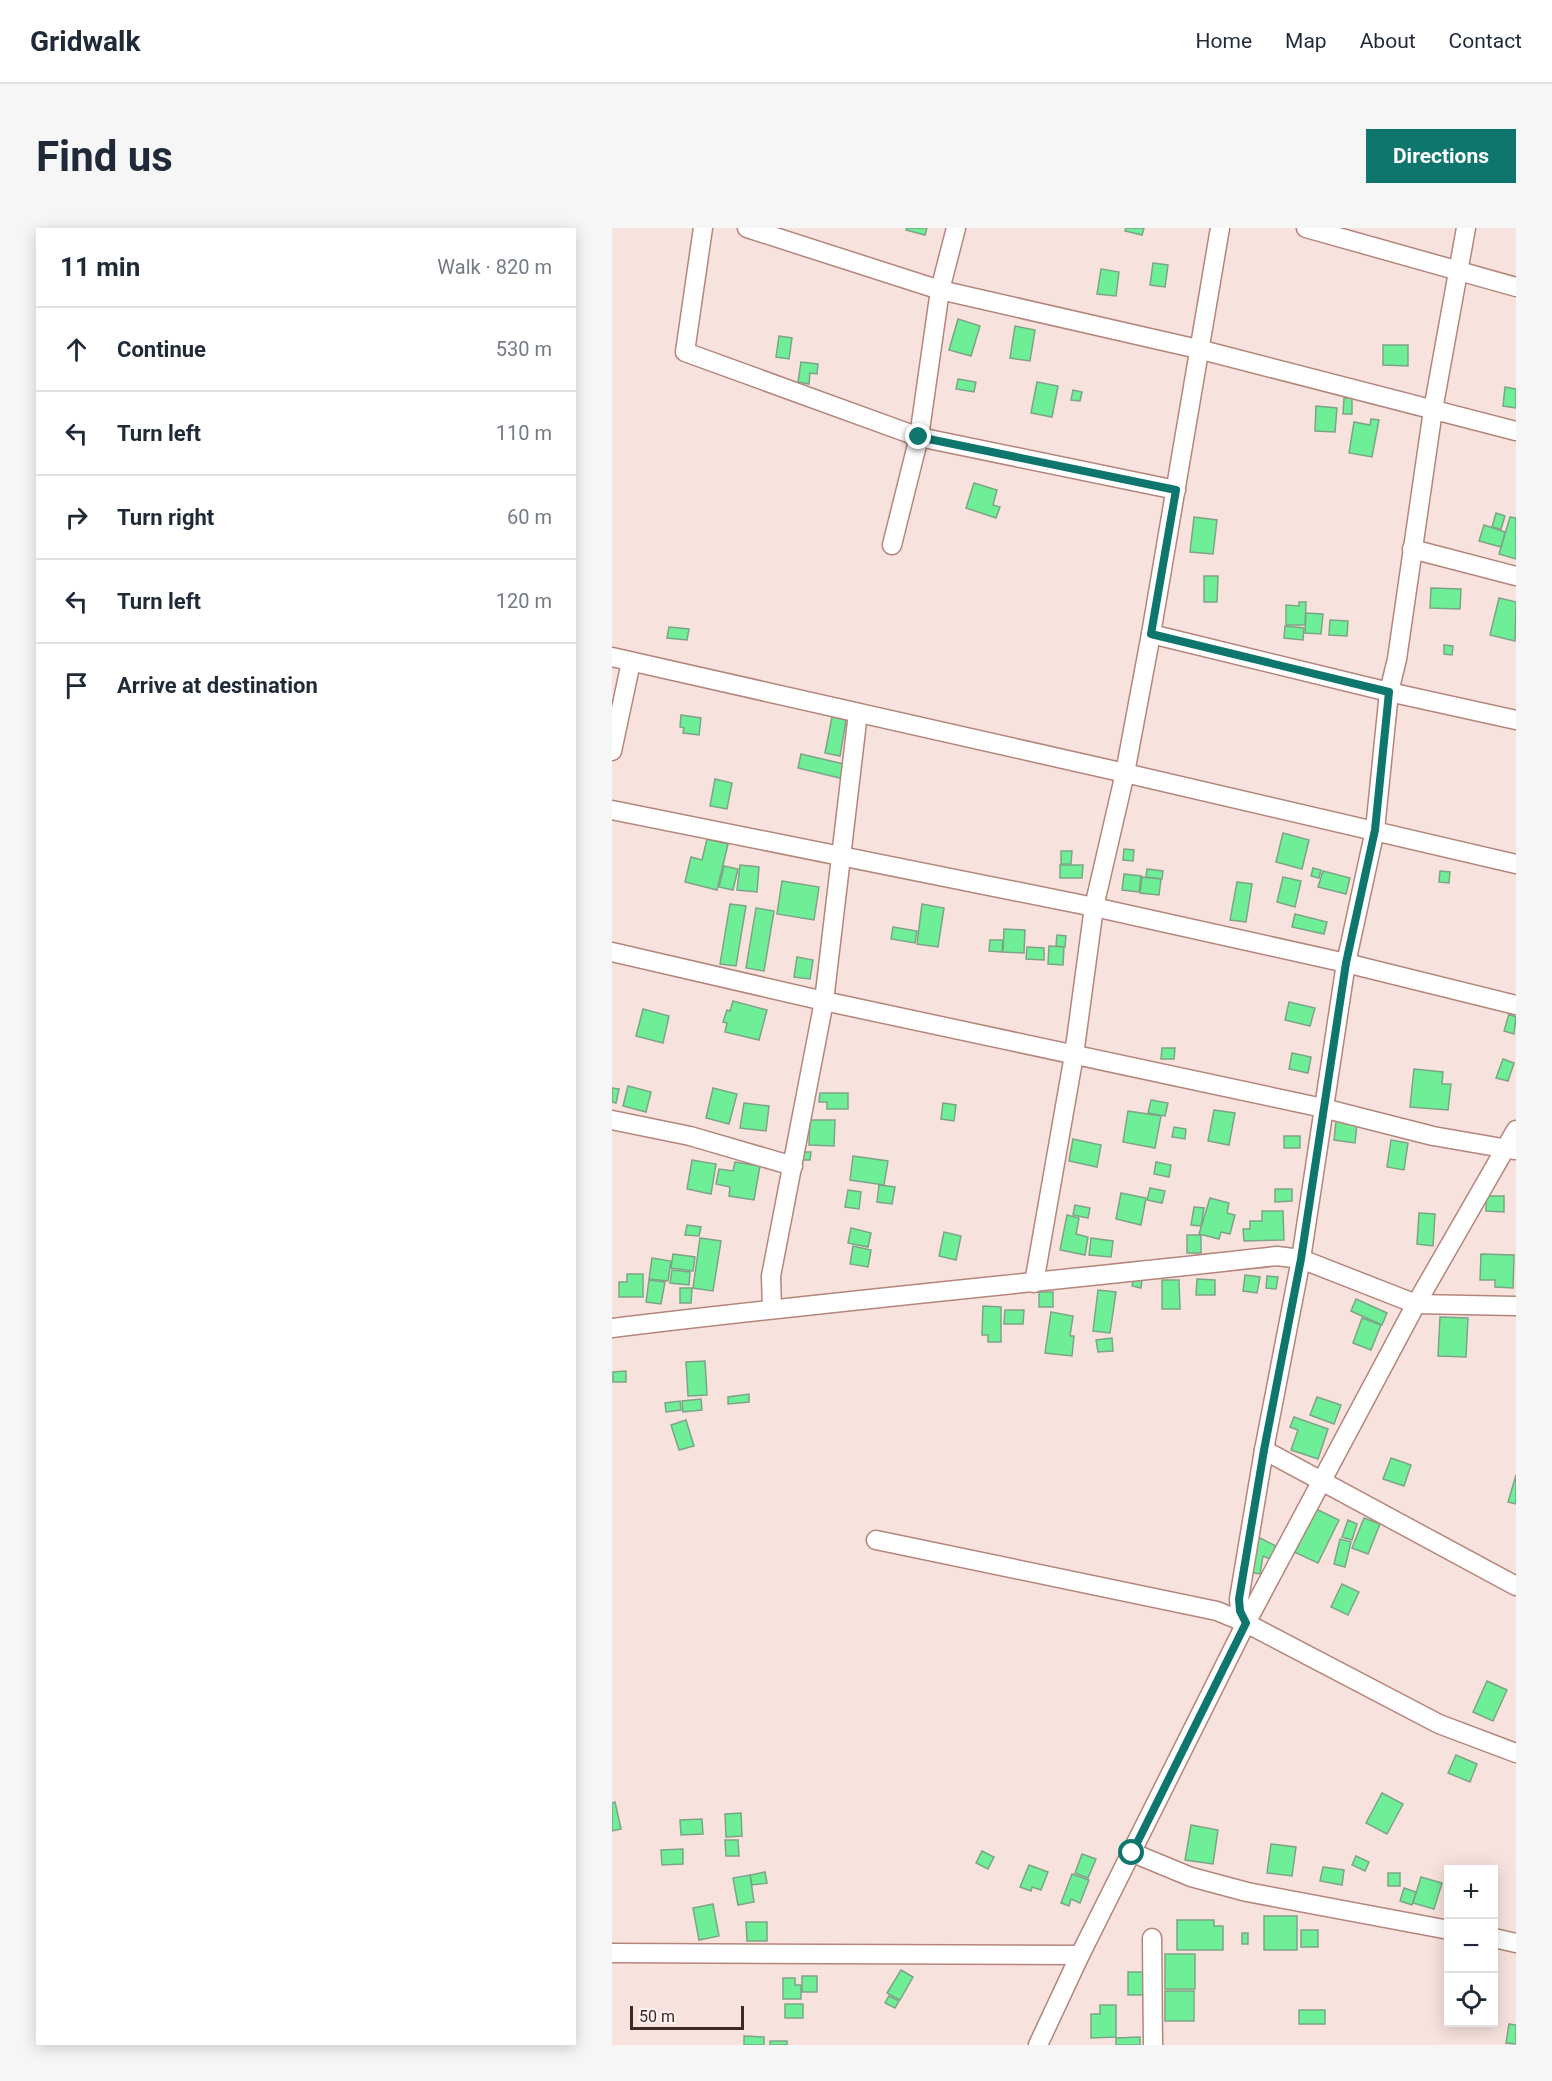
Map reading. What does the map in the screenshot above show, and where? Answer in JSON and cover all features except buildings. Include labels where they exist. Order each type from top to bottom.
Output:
[{"type":"street","points":[[703,228],[685,352],[919,437],[1176,490]]},
{"type":"street","points":[[747,228],[940,290],[1198,349],[1516,431]]},
{"type":"street","points":[[892,545],[919,437],[940,290],[956,228]]},
{"type":"street","points":[[1034,1283],[1074,1055],[1094,907],[1125,773],[1151,634],[1220,228]]},
{"type":"street","points":[[1306,228],[1516,287]]},
{"type":"street","points":[[1246,1623],[1240,1611],[1239,1599],[1264,1450],[1301,1259],[1346,963],[1375,830],[1389,692],[1397,659],[1434,410],[1466,228]]},
{"type":"street","points":[[1412,549],[1516,576]]},
{"type":"street","points":[[1151,634],[1389,692],[1516,720]]},
{"type":"street","points":[[612,657],[1516,864]]},
{"type":"street","points":[[612,751],[631,662]]},
{"type":"street","points":[[771,1309],[771,1276],[824,1001],[858,713]]},
{"type":"street","points":[[612,810],[1094,907],[1346,963],[1516,1005]]},
{"type":"street","points":[[612,952],[824,1001],[1323,1108],[1433,1136],[1511,1149]]},
{"type":"street","points":[[612,1120],[690,1136],[793,1166]]},
{"type":"street","points":[[1038,2045],[1080,1955],[1246,1623],[1416,1304],[1511,1149],[1516,1130]]},
{"type":"street","points":[[612,1328],[1277,1256],[1301,1259],[1416,1304],[1516,1306]]},
{"type":"street","points":[[1264,1450],[1516,1586]]},
{"type":"street","points":[[876,1540],[1217,1611],[1246,1623],[1439,1724],[1516,1753]]},
{"type":"street","points":[[1132,1853],[1191,1877],[1246,1892],[1444,1929]]},
{"type":"street","points":[[1152,1938],[1153,2045]]},
{"type":"street","points":[[1498,1939],[1516,1942]]},
{"type":"street","points":[[612,1953],[1080,1955]]},
{"type":"route","points":[[919,437],[1176,490],[1151,634],[1389,692],[1375,830],[1346,963],[1301,1259],[1264,1450],[1239,1599],[1240,1611],[1246,1623],[1132,1853]]}]
